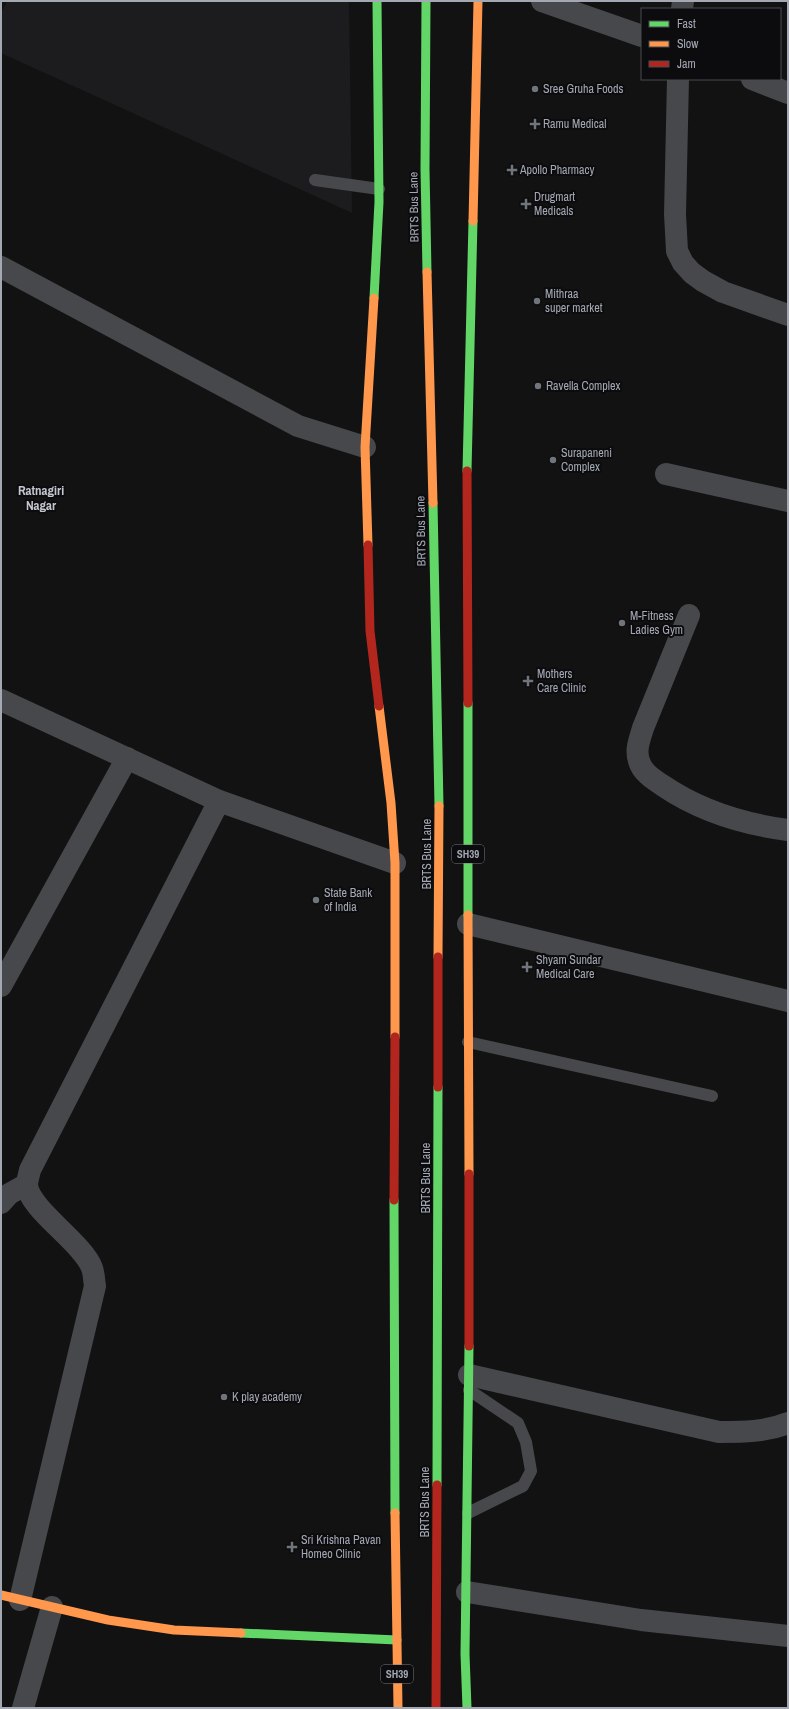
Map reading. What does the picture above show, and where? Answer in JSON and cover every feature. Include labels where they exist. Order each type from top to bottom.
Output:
[{"type":"main road","name":"SH39","points":[[377,1],[379,189],[365,447],[370,631],[391,803],[395,863],[394,1433],[398,1708]]},
{"type":"main road","name":"BRTS Bus Lane","points":[[426,1],[425,177],[439,779],[436,1708]]},
{"type":"main road","name":"SH39","points":[[467,1708],[465,1654],[469,1382],[467,457],[478,1]]},
{"type":"main road","points":[[10,1597],[108,1620],[174,1630],[397,1640]]},
{"type":"street","points":[[542,1],[641,36]]},
{"type":"street","points":[[678,80],[675,214],[677,251],[683,263],[692,273],[703,281],[723,292],[788,315]]},
{"type":"street","points":[[754,80],[788,94]]},
{"type":"street","points":[[1,267],[298,426],[365,447]]},
{"type":"street","points":[[666,474],[788,501]]},
{"type":"street","points":[[689,615],[643,728],[637,747],[639,762],[648,775],[691,803],[730,818],[759,826],[788,830]]},
{"type":"street","points":[[1,700],[219,801],[395,863]]},
{"type":"street","points":[[1,986],[127,758]]},
{"type":"street","points":[[10,1597],[95,1286],[92,1268],[81,1252],[36,1204],[29,1194],[27,1184],[30,1170],[219,801]]},
{"type":"street","points":[[468,924],[788,1001]]},
{"type":"street","points":[[1,1203],[9,1194],[27,1184]]},
{"type":"street","points":[[469,1382],[720,1432],[746,1432],[778,1427],[788,1423]]},
{"type":"street","points":[[467,1592],[641,1620],[788,1636]]},
{"type":"street","points":[[24,1708],[52,1607]]},
{"type":"lane","points":[[315,180],[379,189]]},
{"type":"lane","points":[[468,1042],[712,1096]]},
{"type":"lane","points":[[468,1513],[523,1486],[531,1471],[526,1442],[518,1423],[469,1382]]},
{"type":"shaded area","points":[[7,1],[349,1],[352,213],[1,53],[1,14]]},
{"type":"traffic: fast","points":[[374,298],[379,202],[377,1]]},
{"type":"traffic: fast","points":[[426,1],[425,169],[427,272]]},
{"type":"traffic: fast","points":[[467,471],[473,221]]},
{"type":"traffic: fast","points":[[433,503],[439,806]]},
{"type":"traffic: fast","points":[[468,703],[468,915]]},
{"type":"traffic: fast","points":[[437,1485],[438,1087]]},
{"type":"traffic: fast","points":[[394,1200],[395,1513]]},
{"type":"traffic: fast","points":[[467,1708],[465,1654],[469,1346]]},
{"type":"traffic: fast","points":[[241,1633],[397,1640]]},
{"type":"traffic: slow","points":[[473,221],[478,1]]},
{"type":"traffic: slow","points":[[427,272],[433,503]]},
{"type":"traffic: slow","points":[[368,545],[365,447],[374,298]]},
{"type":"traffic: slow","points":[[379,706],[391,803],[395,863],[395,1037]]},
{"type":"traffic: slow","points":[[438,957],[439,806]]},
{"type":"traffic: slow","points":[[468,915],[469,1174]]},
{"type":"traffic: slow","points":[[395,1513],[398,1708]]},
{"type":"traffic: slow","points":[[1,1595],[108,1620],[174,1630],[241,1633]]},
{"type":"traffic: jam","points":[[467,471],[468,703]]},
{"type":"traffic: jam","points":[[368,545],[370,631],[379,706]]},
{"type":"traffic: jam","points":[[438,957],[438,1087]]},
{"type":"traffic: jam","points":[[394,1200],[395,1037]]},
{"type":"traffic: jam","points":[[469,1174],[469,1346]]},
{"type":"traffic: jam","points":[[436,1708],[437,1485]]},
{"type":"place","name":"Sree Gruha Foods","points":[[535,89]]},
{"type":"place","name":"Ramu Medical","points":[[535,124]]},
{"type":"place","name":"Apollo Pharmacy","points":[[512,170]]},
{"type":"place","name":"Drugmart Medicals","points":[[526,204]]},
{"type":"place","name":"Mithraa super market","points":[[537,301]]},
{"type":"place","name":"Ravella Complex","points":[[538,386]]},
{"type":"place","name":"Surapaneni Complex","points":[[553,460]]},
{"type":"place","name":"M-Fitness Ladies Gym","points":[[622,623]]},
{"type":"place","name":"Mothers Care Clinic","points":[[528,681]]},
{"type":"place","name":"State Bank of India","points":[[316,900]]},
{"type":"place","name":"Shyam Sundar Medical Care","points":[[527,967]]},
{"type":"place","name":"K play academy","points":[[224,1397]]},
{"type":"place","name":"Sri Krishna Pavan Homeo Clinic","points":[[292,1547]]},
{"type":"district","name":"Ratnagiri Nagar","points":[[41,498]]}]
